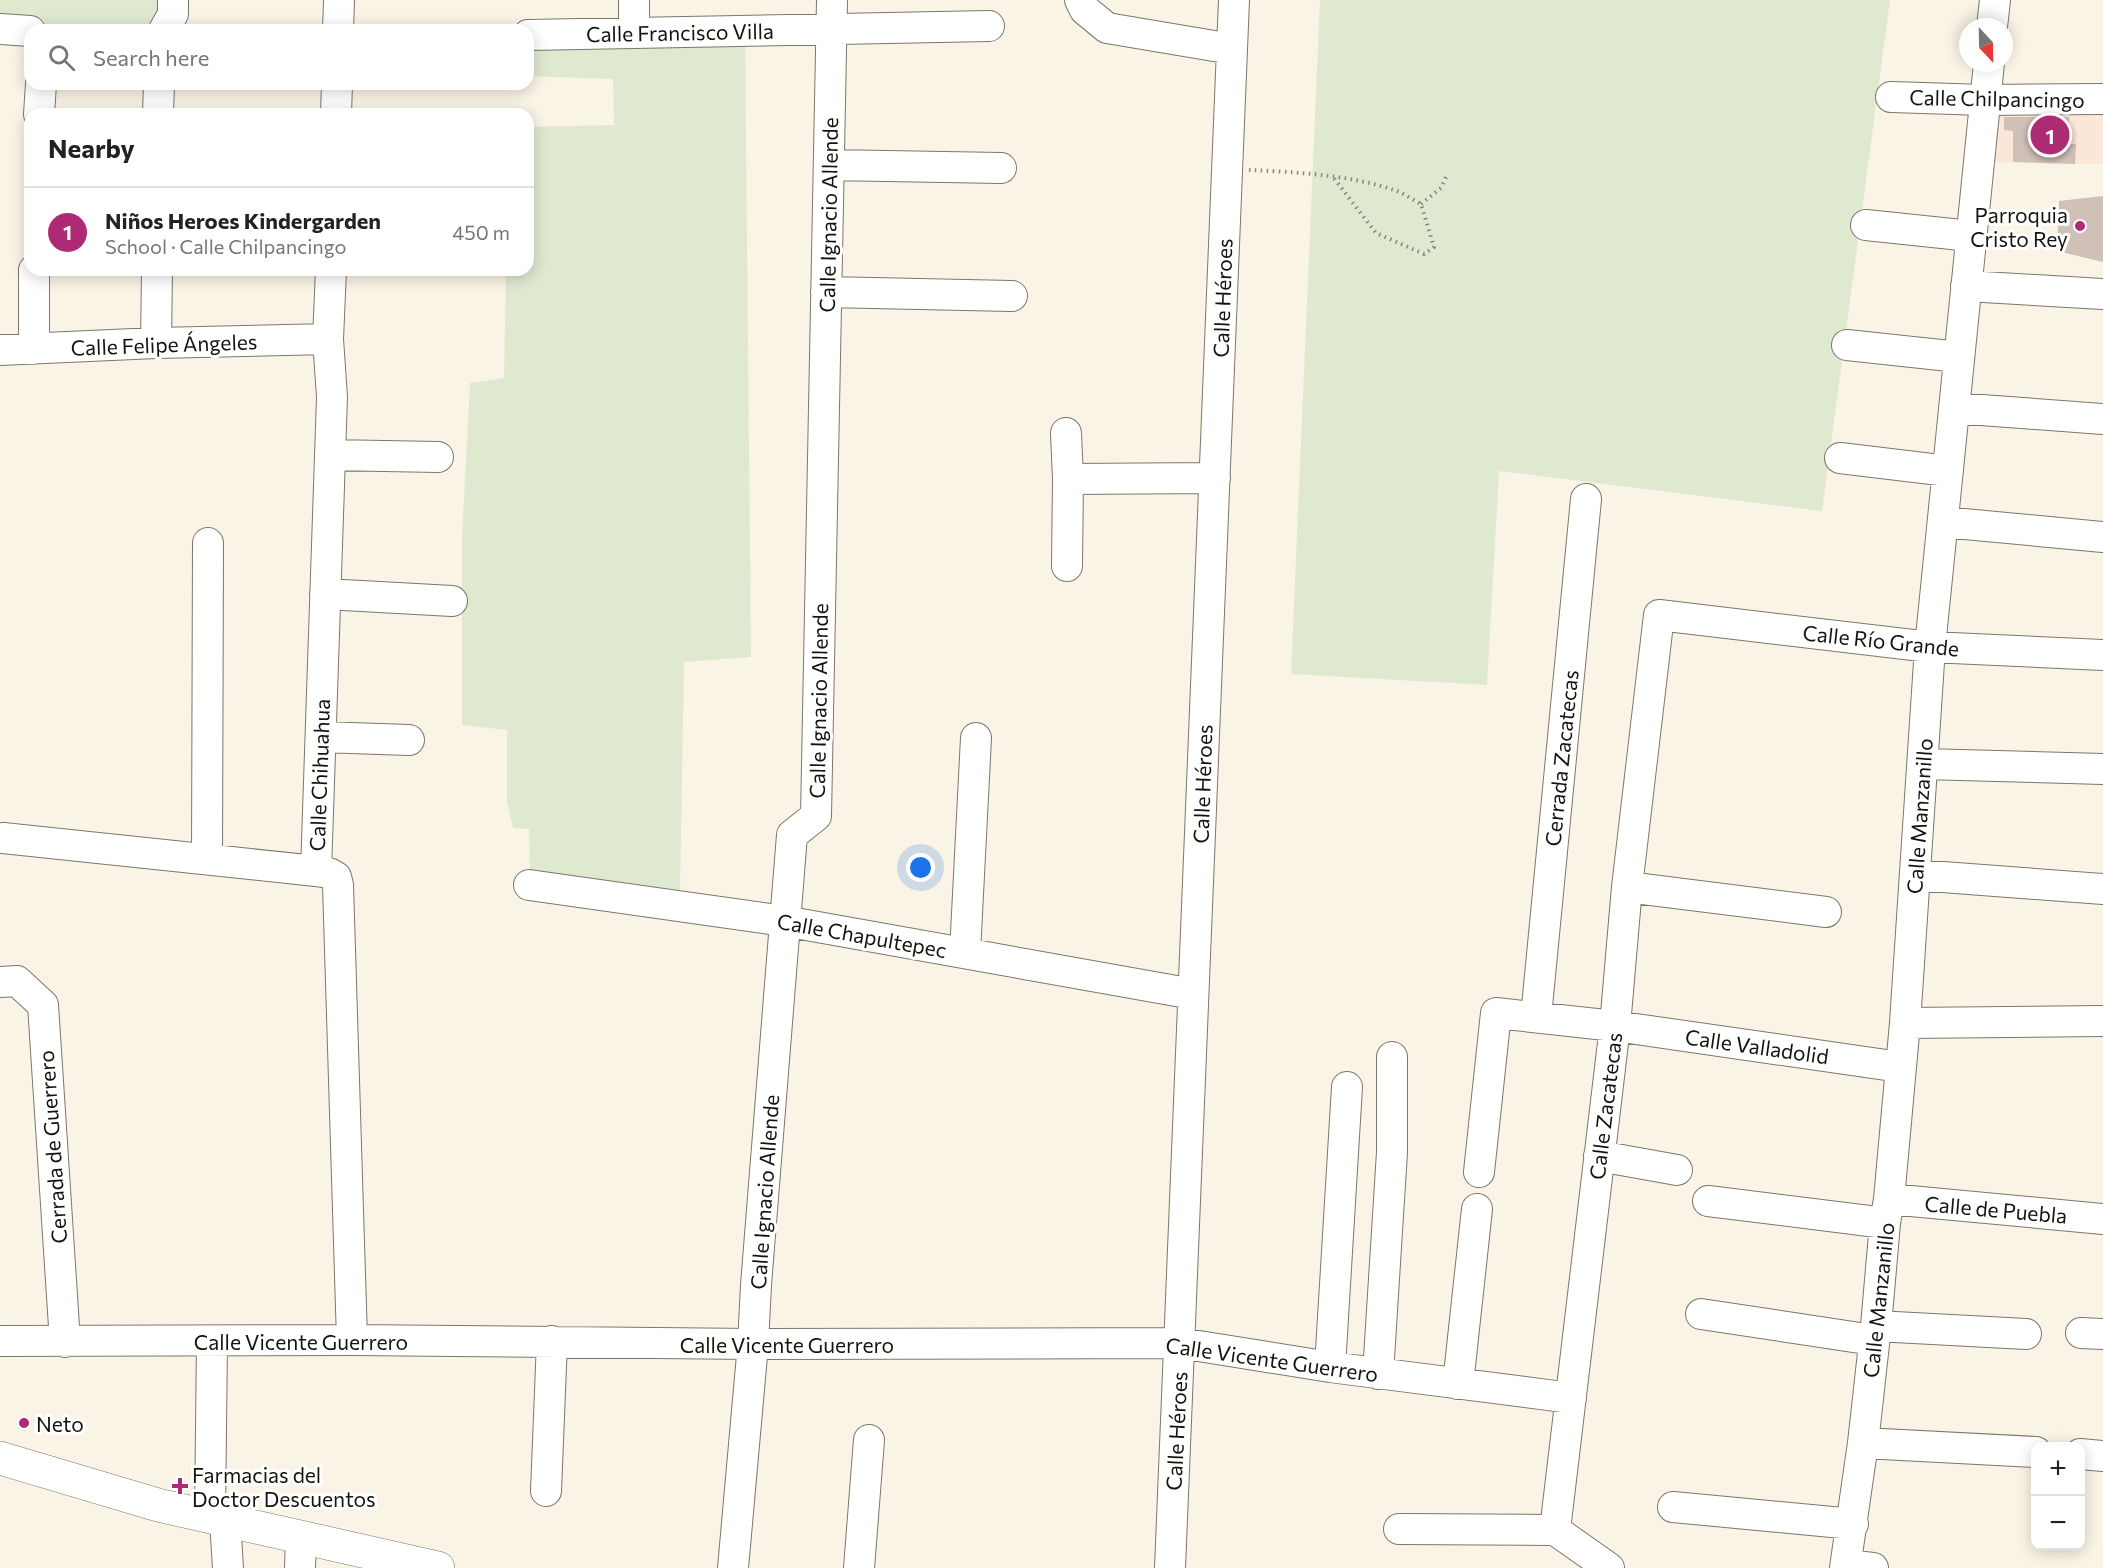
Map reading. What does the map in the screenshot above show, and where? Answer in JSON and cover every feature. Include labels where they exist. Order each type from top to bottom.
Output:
[{"type":"main road","points":[[0,1458],[158,1505],[218,1518],[301,1552],[438,1568]]},
{"type":"street","points":[[167,24],[173,14],[173,0]]},
{"type":"street","points":[[338,24],[339,0]]},
{"type":"street","points":[[634,0],[634,32]]},
{"type":"street","points":[[1080,0],[1086,10],[1107,28],[1232,49]]},
{"type":"street","name":"Calle Héroes","points":[[1170,1568],[1234,0]]},
{"type":"street","points":[[1993,18],[1995,0]]},
{"type":"street","name":"Calle Francisco Villa","points":[[534,35],[634,32],[832,14],[989,26]]},
{"type":"street","name":"Calle Ignacio Allende","points":[[733,1568],[753,1344],[792,835],[816,816],[832,14]]},
{"type":"street","points":[[0,29],[24,31]]},
{"type":"street","name":"Calle Manzanillo","points":[[1854,1567],[1853,1524],[1875,1333],[1905,1023],[1930,647],[1988,72]]},
{"type":"street","points":[[39,108],[41,90]]},
{"type":"street","points":[[158,108],[159,90]]},
{"type":"street","points":[[336,108],[337,90]]},
{"type":"street","name":"Calle Chilpancingo","points":[[1891,97],[1985,100],[2103,99]]},
{"type":"street","points":[[829,165],[1001,168]]},
{"type":"street","points":[[1866,225],[1971,236]]},
{"type":"street","points":[[34,276],[34,349]]},
{"type":"street","points":[[156,342],[157,276]]},
{"type":"street","name":"Calle Chihuahua","points":[[331,276],[328,339],[332,396],[316,871],[329,873],[336,877],[338,885],[352,1340]]},
{"type":"street","points":[[1966,286],[2103,294]]},
{"type":"street","points":[[826,292],[1012,296]]},
{"type":"street","name":"Calle Felipe Ángeles","points":[[0,350],[156,342],[328,339]]},
{"type":"street","points":[[1847,345],[1959,357]]},
{"type":"street","points":[[1954,408],[2103,419]]},
{"type":"street","points":[[1066,433],[1067,566]]},
{"type":"street","points":[[330,455],[438,457]]},
{"type":"street","points":[[1840,458],[1948,471]]},
{"type":"street","points":[[1068,479],[1215,478]]},
{"type":"street","name":"Cerrada Zacatecas","points":[[1536,1017],[1586,499]]},
{"type":"street","points":[[1943,522],[2103,537]]},
{"type":"street","points":[[207,859],[208,543]]},
{"type":"street","points":[[325,594],[452,601]]},
{"type":"street","name":"Calle Río Grande","points":[[1659,615],[1930,647],[2103,656]]},
{"type":"street","name":"Calle Zacatecas","points":[[1555,1530],[1659,615]]},
{"type":"street","points":[[321,737],[409,740]]},
{"type":"street","points":[[965,953],[976,738]]},
{"type":"street","points":[[1923,764],[2103,769]]},
{"type":"street","points":[[3,838],[316,871]]},
{"type":"street","points":[[1916,875],[2103,889]]},
{"type":"street","name":"Calle Chapultepec","points":[[529,885],[784,921],[1193,994]]},
{"type":"street","points":[[1627,887],[1826,912]]},
{"type":"street","name":"Cerrada de Guerrero","points":[[0,982],[17,981],[43,1005],[65,1341]]},
{"type":"street","points":[[1479,1172],[1496,1014],[1614,1026]]},
{"type":"street","points":[[1905,1023],[2103,1021]]},
{"type":"street","name":"Calle Valladolid","points":[[1614,1026],[1900,1067]]},
{"type":"street","points":[[1378,1374],[1392,1152],[1392,1057]]},
{"type":"street","points":[[1329,1367],[1347,1087]]},
{"type":"street","points":[[1599,1156],[1677,1170]]},
{"type":"street","name":"Calle de Puebla","points":[[1708,1201],[1887,1211],[2103,1219]]},
{"type":"street","points":[[1458,1384],[1477,1209]]},
{"type":"street","points":[[1701,1314],[1875,1333],[2026,1334]]},
{"type":"street","name":"Calle Vicente Guerrero","points":[[0,1341],[1180,1343],[1378,1374],[1571,1398]]},
{"type":"street","points":[[212,1341],[218,1518],[228,1568]]},
{"type":"street","points":[[546,1491],[552,1341]]},
{"type":"street","points":[[859,1568],[869,1440]]},
{"type":"street","points":[[1863,1443],[2031,1452]]},
{"type":"street","points":[[2085,1454],[2103,1456]]},
{"type":"street","points":[[1673,1507],[1853,1524]]},
{"type":"street","points":[[1400,1529],[1555,1530],[1609,1568]]},
{"type":"path","points":[[1228,169],[1333,177],[1398,191],[1421,204],[1434,247],[1424,254],[1376,233],[1333,177]]},
{"type":"path","points":[[1421,204],[1441,188],[1446,177]]},
{"type":"shaded area","points":[[1999,107],[2103,108],[2103,164],[1994,162]]},
{"type":"green space","points":[[0,0],[162,0],[152,24],[0,24]]},
{"type":"green space","points":[[1320,0],[1890,0],[1822,511],[1499,471],[1487,685],[1291,674]]},
{"type":"green space","points":[[745,35],[751,657],[684,662],[680,890],[530,872],[529,829],[513,828],[507,802],[507,730],[462,725],[462,538],[470,383],[504,378],[506,276],[534,276],[534,127],[614,125],[613,79],[534,76],[534,44]]},
{"type":"building","points":[[2004,117],[2069,117],[2067,144],[2076,144],[2075,164],[2013,162],[2013,131],[2004,130]]},
{"type":"building","name":"Parroquia Cristo Rey","points":[[2103,196],[2103,262],[2057,251],[2059,201]]},
{"type":"place","name":"Niños Heroes Kindergarden","points":[[2050,135]]},
{"type":"place","name":"Parroquia Cristo Rey","points":[[2080,226]]},
{"type":"place","name":"Neto","points":[[24,1423]]},
{"type":"place","name":"Farmacias del Doctor Descuentos","points":[[180,1486]]}]
